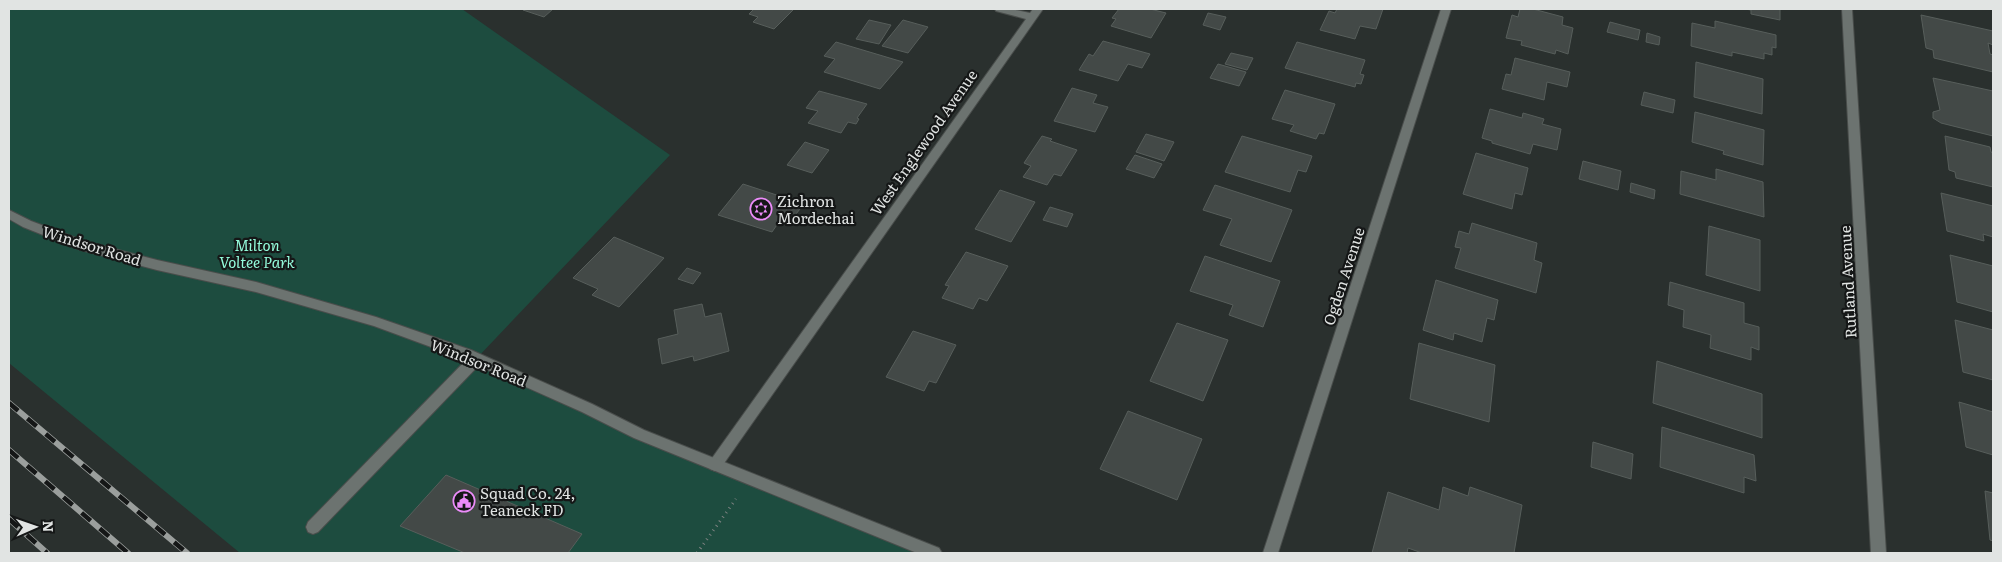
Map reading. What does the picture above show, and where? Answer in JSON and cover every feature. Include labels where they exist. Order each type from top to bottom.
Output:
[{"type":"street","points":[[1000,9],[1035,13]]},
{"type":"street","name":"Ogden Avenue","points":[[1270,553],[1446,9]]},
{"type":"street","name":"Rutland Avenue","points":[[1847,9],[1879,553]]},
{"type":"street","name":"West Englewood Avenue","points":[[715,465],[1035,13]]},
{"type":"street","name":"Windsor Road","points":[[9,214],[27,224],[81,245],[157,265],[256,287],[376,322],[476,359],[587,408],[639,434],[934,553]]},
{"type":"street","points":[[313,527],[476,359]]},
{"type":"path","points":[[697,553],[750,479]]},
{"type":"green space","name":"Milton Voltee Park","points":[[9,9],[462,9],[670,155],[476,359],[639,434],[934,553],[240,553],[9,363]]},
{"type":"building","points":[[553,9],[544,17],[523,10]]},
{"type":"building","points":[[754,9],[794,9],[774,29],[753,22],[758,17],[749,14]]},
{"type":"building","points":[[1119,9],[1150,9],[1166,13],[1151,38],[1111,26],[1116,19],[1112,18]]},
{"type":"building","points":[[1337,9],[1383,9],[1376,29],[1360,26],[1355,39],[1320,30],[1329,11],[1335,13]]},
{"type":"building","points":[[1520,9],[1533,9],[1563,17],[1562,25],[1573,28],[1568,54],[1556,50],[1555,54],[1521,45],[1522,41],[1506,38],[1512,15],[1518,17]]},
{"type":"building","points":[[1745,9],[1780,9],[1780,20],[1751,14],[1751,10]]},
{"type":"building","points":[[1208,13],[1226,17],[1220,30],[1203,25]]},
{"type":"building","points":[[1921,15],[1993,31],[1993,45],[1988,43],[1990,54],[1993,55],[1993,72],[1934,58],[1933,50],[1926,48]]},
{"type":"building","points":[[869,20],[891,25],[879,44],[856,39]]},
{"type":"building","points":[[903,20],[928,27],[908,53],[882,46]]},
{"type":"building","points":[[1715,21],[1776,35],[1776,48],[1772,47],[1772,55],[1764,53],[1764,59],[1732,52],[1732,56],[1691,46],[1692,23],[1715,28]]},
{"type":"building","points":[[1610,22],[1640,30],[1638,40],[1607,32]]},
{"type":"building","points":[[1647,33],[1660,37],[1659,45],[1646,42]]},
{"type":"building","points":[[1103,41],[1150,54],[1142,68],[1128,64],[1118,81],[1079,70],[1089,54],[1093,56]]},
{"type":"building","points":[[836,42],[903,62],[880,89],[824,72],[835,59],[824,56]]},
{"type":"building","points":[[1297,42],[1365,60],[1360,74],[1364,75],[1361,84],[1356,83],[1355,87],[1285,68]]},
{"type":"building","points":[[1231,53],[1253,58],[1247,70],[1225,64]]},
{"type":"building","points":[[1515,58],[1570,72],[1567,87],[1547,82],[1544,100],[1502,89],[1506,74],[1511,75]]},
{"type":"building","points":[[1696,62],[1763,79],[1762,114],[1694,97]]},
{"type":"building","points":[[1218,64],[1246,72],[1239,86],[1210,78]]},
{"type":"building","points":[[1933,78],[1993,91],[1993,136],[1941,123],[1933,118],[1933,112],[1940,110]]},
{"type":"building","points":[[1072,88],[1097,95],[1093,103],[1108,107],[1095,132],[1054,121]]},
{"type":"building","points":[[1285,90],[1335,104],[1324,134],[1319,133],[1316,139],[1290,131],[1294,125],[1272,119]]},
{"type":"building","points":[[819,91],[867,104],[857,118],[859,119],[856,124],[848,122],[841,133],[808,123],[818,111],[806,108]]},
{"type":"building","points":[[1644,92],[1675,100],[1673,113],[1641,105]]},
{"type":"building","points":[[1490,109],[1522,118],[1523,113],[1544,119],[1542,124],[1561,129],[1557,150],[1533,144],[1530,154],[1492,143],[1492,141],[1482,138]]},
{"type":"building","points":[[1695,112],[1764,130],[1763,165],[1723,154],[1724,151],[1692,142]]},
{"type":"building","points":[[1146,134],[1174,142],[1164,161],[1136,152]]},
{"type":"building","points":[[1042,136],[1052,139],[1050,141],[1077,150],[1061,176],[1054,174],[1047,185],[1023,177],[1031,166],[1024,163]]},
{"type":"building","points":[[1242,136],[1312,156],[1306,172],[1298,170],[1290,192],[1225,172]]},
{"type":"building","points":[[1945,136],[1990,147],[1993,153],[1993,187],[1956,178],[1955,172],[1949,170]]},
{"type":"building","points":[[805,142],[829,150],[812,173],[787,165]]},
{"type":"building","points":[[1476,153],[1528,168],[1522,195],[1515,193],[1512,209],[1463,194]]},
{"type":"building","points":[[1135,155],[1162,164],[1154,178],[1126,169]]},
{"type":"building","points":[[1583,161],[1621,171],[1618,190],[1579,179]]},
{"type":"building","points":[[1716,169],[1763,182],[1764,217],[1680,194],[1681,171],[1716,180]]},
{"type":"building","points":[[1631,183],[1655,190],[1654,199],[1630,192]]},
{"type":"building","name":"Zichron Mordechai","points":[[743,184],[804,204],[792,219],[783,216],[772,232],[718,215]]},
{"type":"building","points":[[1215,185],[1292,210],[1271,262],[1220,245],[1232,219],[1203,210]]},
{"type":"building","points":[[1000,190],[1035,202],[1011,242],[975,229]]},
{"type":"building","points":[[1941,193],[1993,206],[1993,237],[1983,234],[1984,241],[1947,231]]},
{"type":"building","points":[[1050,207],[1073,214],[1067,227],[1043,220]]},
{"type":"building","points":[[1472,223],[1537,243],[1534,260],[1542,263],[1536,293],[1455,268],[1461,248],[1455,247],[1459,231],[1469,234]]},
{"type":"building","points":[[1709,226],[1760,240],[1760,291],[1706,275]]},
{"type":"building","points":[[614,237],[664,258],[619,307],[592,295],[598,289],[573,278]]},
{"type":"building","points":[[966,252],[1008,266],[987,301],[979,298],[973,309],[942,298],[949,286],[945,285]]},
{"type":"building","points":[[1950,255],[1993,266],[1993,312],[1957,302]]},
{"type":"building","points":[[1205,256],[1280,281],[1263,327],[1229,315],[1233,305],[1190,291]]},
{"type":"building","points":[[687,268],[701,273],[693,284],[678,279]]},
{"type":"building","points":[[1436,280],[1498,300],[1494,320],[1487,318],[1482,342],[1454,333],[1453,340],[1423,330]]},
{"type":"building","points":[[1670,282],[1744,303],[1744,323],[1759,327],[1759,350],[1751,347],[1751,360],[1710,348],[1711,335],[1683,327],[1684,310],[1668,305]]},
{"type":"building","points":[[702,304],[705,317],[721,313],[729,351],[694,361],[693,356],[662,364],[658,339],[678,334],[674,310]]},
{"type":"building","points":[[1955,320],[1993,330],[1993,380],[1963,372]]},
{"type":"building","points":[[1177,323],[1228,340],[1203,401],[1150,381]]},
{"type":"building","points":[[913,331],[956,345],[936,383],[929,381],[924,391],[886,377]]},
{"type":"building","points":[[1419,343],[1495,365],[1489,422],[1410,399]]},
{"type":"building","points":[[1657,361],[1762,394],[1762,438],[1653,403]]},
{"type":"building","points":[[1959,402],[1993,412],[1993,455],[1966,447]]},
{"type":"building","points":[[1128,411],[1202,439],[1177,500],[1100,469]]},
{"type":"building","points":[[1662,427],[1754,455],[1756,481],[1744,477],[1744,493],[1660,467]]},
{"type":"building","points":[[1593,442],[1633,454],[1631,479],[1591,467]]},
{"type":"building","name":"Squad Co. 24, Teaneck FD","points":[[446,475],[582,534],[568,553],[465,553],[400,526]]},
{"type":"building","points":[[1443,487],[1468,496],[1470,487],[1522,505],[1514,553],[1422,553],[1408,548],[1407,553],[1372,553],[1388,492],[1439,510]]},
{"type":"building","points":[[1985,491],[1993,493],[1993,541],[1990,540]]},
{"type":"railway","points":[[9,403],[187,553]]},
{"type":"railway","points":[[9,450],[128,553]]},
{"type":"railway","points":[[9,519],[47,553]]},
{"type":"place","name":"Zichron Mordechai","points":[[761,209]]},
{"type":"place","name":"Squad Co. 24, Teaneck FD","points":[[464,501]]}]
